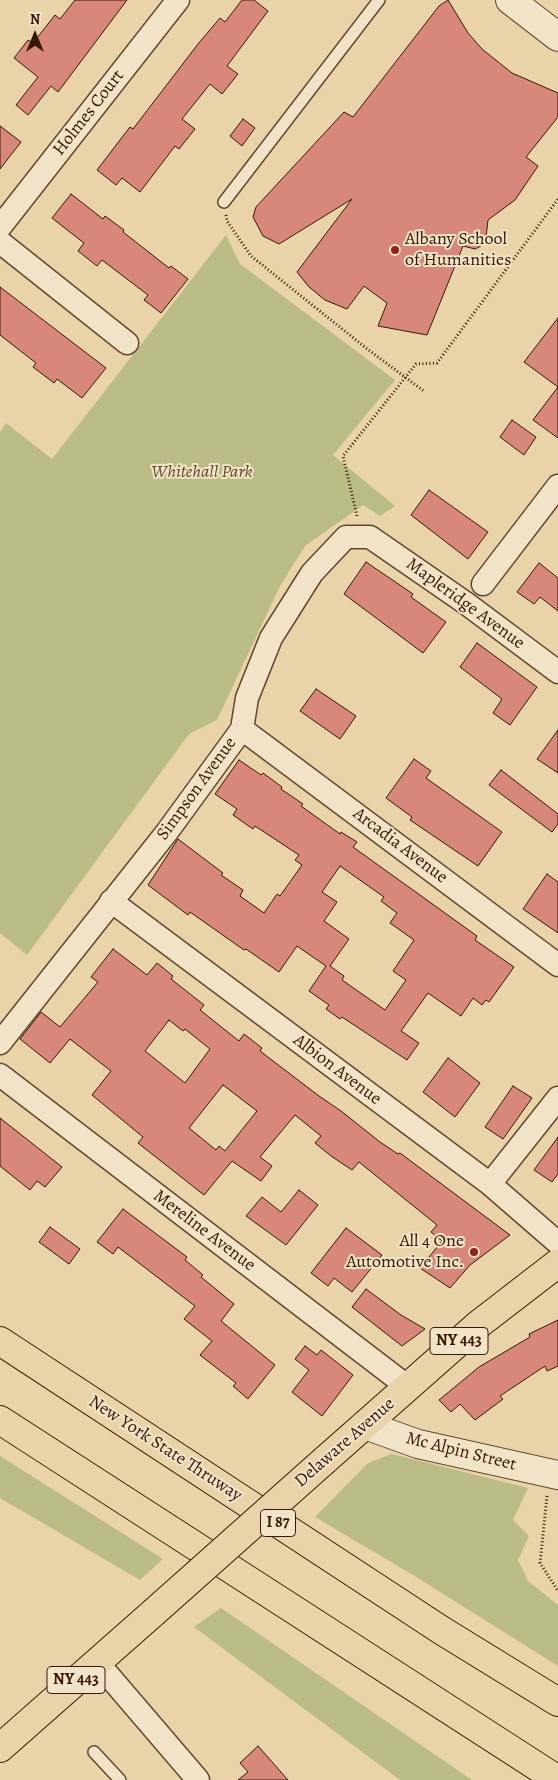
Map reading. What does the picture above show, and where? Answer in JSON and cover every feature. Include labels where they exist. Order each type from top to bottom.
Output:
[{"type":"main road","name":"Delaware Avenue","points":[[0,1748],[479,1324],[558,1263]]},
{"type":"main road","name":"New York State Thruway","points":[[0,1341],[432,1625],[558,1702]]},
{"type":"main road","points":[[0,1420],[558,1780]]},
{"type":"street","name":"Holmes Court","points":[[0,227],[178,0]]},
{"type":"street","points":[[510,0],[556,30]]},
{"type":"street","points":[[0,242],[128,342]]},
{"type":"street","points":[[483,584],[558,486]]},
{"type":"street","name":"Simpson Avenue","points":[[0,1043],[167,832],[242,728],[247,698],[271,638],[286,611],[312,573],[346,537],[366,537]]},
{"type":"street","name":"Mapleridge Avenue","points":[[366,537],[467,604],[558,672]]},
{"type":"street","name":"Arcadia Avenue","points":[[242,728],[558,965]]},
{"type":"street","name":"Albion Avenue","points":[[112,901],[490,1184],[558,1243]]},
{"type":"street","name":"Mereline Avenue","points":[[0,1075],[408,1387]]},
{"type":"street","points":[[490,1184],[558,1098]]},
{"type":"street","name":"Mc Alpin Street","points":[[365,1425],[418,1444],[553,1474]]},
{"type":"street","points":[[97,1662],[198,1780]]},
{"type":"lane","points":[[224,202],[379,0]]},
{"type":"lane","points":[[94,1752],[120,1780]]},
{"type":"path","points":[[366,537],[343,456],[416,364],[437,363],[558,199]]},
{"type":"path","points":[[224,202],[227,221],[250,256],[425,392]]},
{"type":"path","points":[[553,1474],[540,1563],[551,1584],[558,1591]]},
{"type":"green space","name":"Whitehall Park","points":[[226,235],[240,264],[395,380],[333,455],[395,506],[380,516],[363,505],[305,546],[280,586],[217,720],[189,734],[27,955],[0,933],[0,432],[6,423],[52,459]]},
{"type":"green space","points":[[392,1454],[528,1488],[513,1520],[529,1536],[518,1560],[528,1581],[558,1605],[558,1666],[413,1575],[315,1517],[368,1463]]},
{"type":"green space","points":[[0,1456],[163,1559],[140,1580],[0,1498]]},
{"type":"green space","points":[[221,1608],[472,1780],[400,1780],[194,1627]]},
{"type":"building","points":[[75,0],[127,0],[58,92],[51,86],[28,115],[16,105],[38,77],[14,58],[28,40],[33,43],[55,15],[60,19]]},
{"type":"building","points":[[242,0],[254,0],[268,11],[227,66],[238,74],[222,94],[210,84],[182,119],[195,129],[179,149],[175,146],[140,192],[122,178],[116,185],[97,170],[130,127],[133,129],[220,18],[225,22]]},
{"type":"building","name":"Albany School of Humanities","points":[[448,0],[468,33],[482,49],[512,73],[558,93],[558,117],[526,157],[538,166],[515,200],[488,220],[486,237],[481,246],[475,249],[463,246],[427,335],[378,326],[387,303],[364,286],[347,309],[325,300],[309,287],[297,272],[352,199],[279,244],[263,236],[253,217],[256,207],[344,112],[353,117],[439,6]]},
{"type":"building","points":[[243,119],[255,128],[242,146],[230,136]]},
{"type":"building","points":[[0,126],[21,142],[0,169]]},
{"type":"building","points":[[71,194],[103,219],[105,216],[124,230],[123,232],[169,268],[171,266],[188,279],[161,313],[144,300],[148,295],[102,260],[97,266],[78,251],[84,243],[52,218]]},
{"type":"building","points":[[0,287],[106,368],[82,398],[57,379],[54,383],[33,367],[36,363],[0,335]]},
{"type":"building","points":[[558,318],[558,387],[524,362]]},
{"type":"building","points":[[558,387],[558,438],[533,420]]},
{"type":"building","points":[[512,420],[536,437],[524,455],[500,437]]},
{"type":"building","points":[[429,490],[488,532],[468,559],[411,515]]},
{"type":"building","points":[[366,562],[413,594],[411,597],[446,622],[423,653],[344,594]]},
{"type":"building","points":[[539,563],[558,578],[558,611],[540,597],[534,604],[517,592]]},
{"type":"building","points":[[477,643],[537,687],[510,725],[493,713],[502,699],[460,667]]},
{"type":"building","points":[[316,689],[356,716],[340,739],[300,711]]},
{"type":"building","points":[[558,730],[558,773],[537,759]]},
{"type":"building","points":[[414,759],[431,771],[426,778],[502,832],[478,866],[410,820],[412,817],[386,798]]},
{"type":"building","points":[[239,760],[261,775],[263,773],[282,787],[281,789],[303,804],[301,806],[340,834],[341,832],[357,842],[353,847],[477,936],[475,940],[514,967],[489,1002],[486,1000],[482,1005],[473,998],[461,1016],[428,993],[401,1031],[419,1043],[407,1060],[342,1017],[340,1019],[326,1009],[329,1005],[309,991],[326,966],[297,946],[279,972],[190,912],[188,915],[148,885],[178,839],[223,873],[221,875],[243,890],[240,896],[264,913],[277,894],[280,896],[302,865],[295,860],[299,855],[255,826],[253,829],[233,815],[237,809],[215,794]],"holes":[[[340,866],[384,897],[381,901],[397,913],[390,923],[414,940],[393,971],[406,980],[385,1010],[342,980],[344,976],[330,966],[349,939],[324,921],[337,902],[322,892]]]},
{"type":"building","points":[[501,770],[558,814],[558,824],[552,832],[489,785]]},
{"type":"building","points":[[547,874],[558,882],[558,933],[523,909]]},
{"type":"building","points":[[113,949],[147,975],[157,963],[173,976],[171,979],[204,1005],[200,1010],[239,1041],[244,1034],[262,1048],[260,1051],[319,1096],[380,1142],[398,1154],[400,1153],[510,1235],[470,1265],[450,1288],[420,1268],[442,1241],[431,1232],[437,1225],[359,1162],[352,1170],[331,1156],[315,1143],[321,1136],[295,1115],[260,1157],[272,1166],[261,1181],[232,1161],[204,1195],[138,1143],[143,1137],[92,1095],[111,1071],[70,1039],[50,1063],[20,1039],[41,1012],[60,1027],[98,982],[91,977]],"holes":[[[169,1020],[183,1031],[185,1029],[210,1049],[185,1083],[145,1051]],[[223,1085],[257,1111],[225,1151],[219,1146],[216,1150],[189,1128]]]},
{"type":"building","points":[[448,1058],[480,1083],[455,1117],[423,1092]]},
{"type":"building","points":[[513,1086],[532,1098],[503,1139],[485,1127]]},
{"type":"building","points":[[0,1118],[62,1167],[45,1187],[37,1181],[30,1190],[0,1166]]},
{"type":"building","points":[[558,1137],[558,1174],[552,1182],[534,1170]]},
{"type":"building","points":[[299,1190],[318,1205],[286,1245],[246,1216],[262,1197],[281,1212]]},
{"type":"building","points":[[123,1209],[187,1257],[185,1260],[203,1275],[201,1277],[234,1304],[221,1321],[275,1365],[248,1399],[233,1386],[236,1383],[200,1355],[212,1341],[184,1319],[195,1306],[118,1247],[113,1254],[97,1242]]},
{"type":"building","points":[[50,1227],[80,1249],[69,1264],[39,1242]]},
{"type":"building","points":[[346,1228],[382,1255],[352,1292],[334,1278],[328,1286],[311,1273]]},
{"type":"building","points":[[366,1289],[401,1315],[425,1329],[402,1346],[352,1307]]},
{"type":"building","points":[[558,1320],[558,1366],[547,1371],[545,1366],[500,1396],[503,1399],[475,1420],[460,1404],[451,1412],[439,1400],[479,1367],[530,1337],[529,1334]]},
{"type":"building","points":[[305,1346],[317,1355],[321,1350],[353,1375],[322,1416],[292,1392],[309,1370],[295,1359]]},
{"type":"building","points":[[258,1746],[288,1780],[238,1780],[248,1772],[240,1763]]},
{"type":"place","name":"Albany School of Humanities","points":[[395,250]]},
{"type":"place","name":"All 4 One Automotive Inc.","points":[[474,1252]]}]
